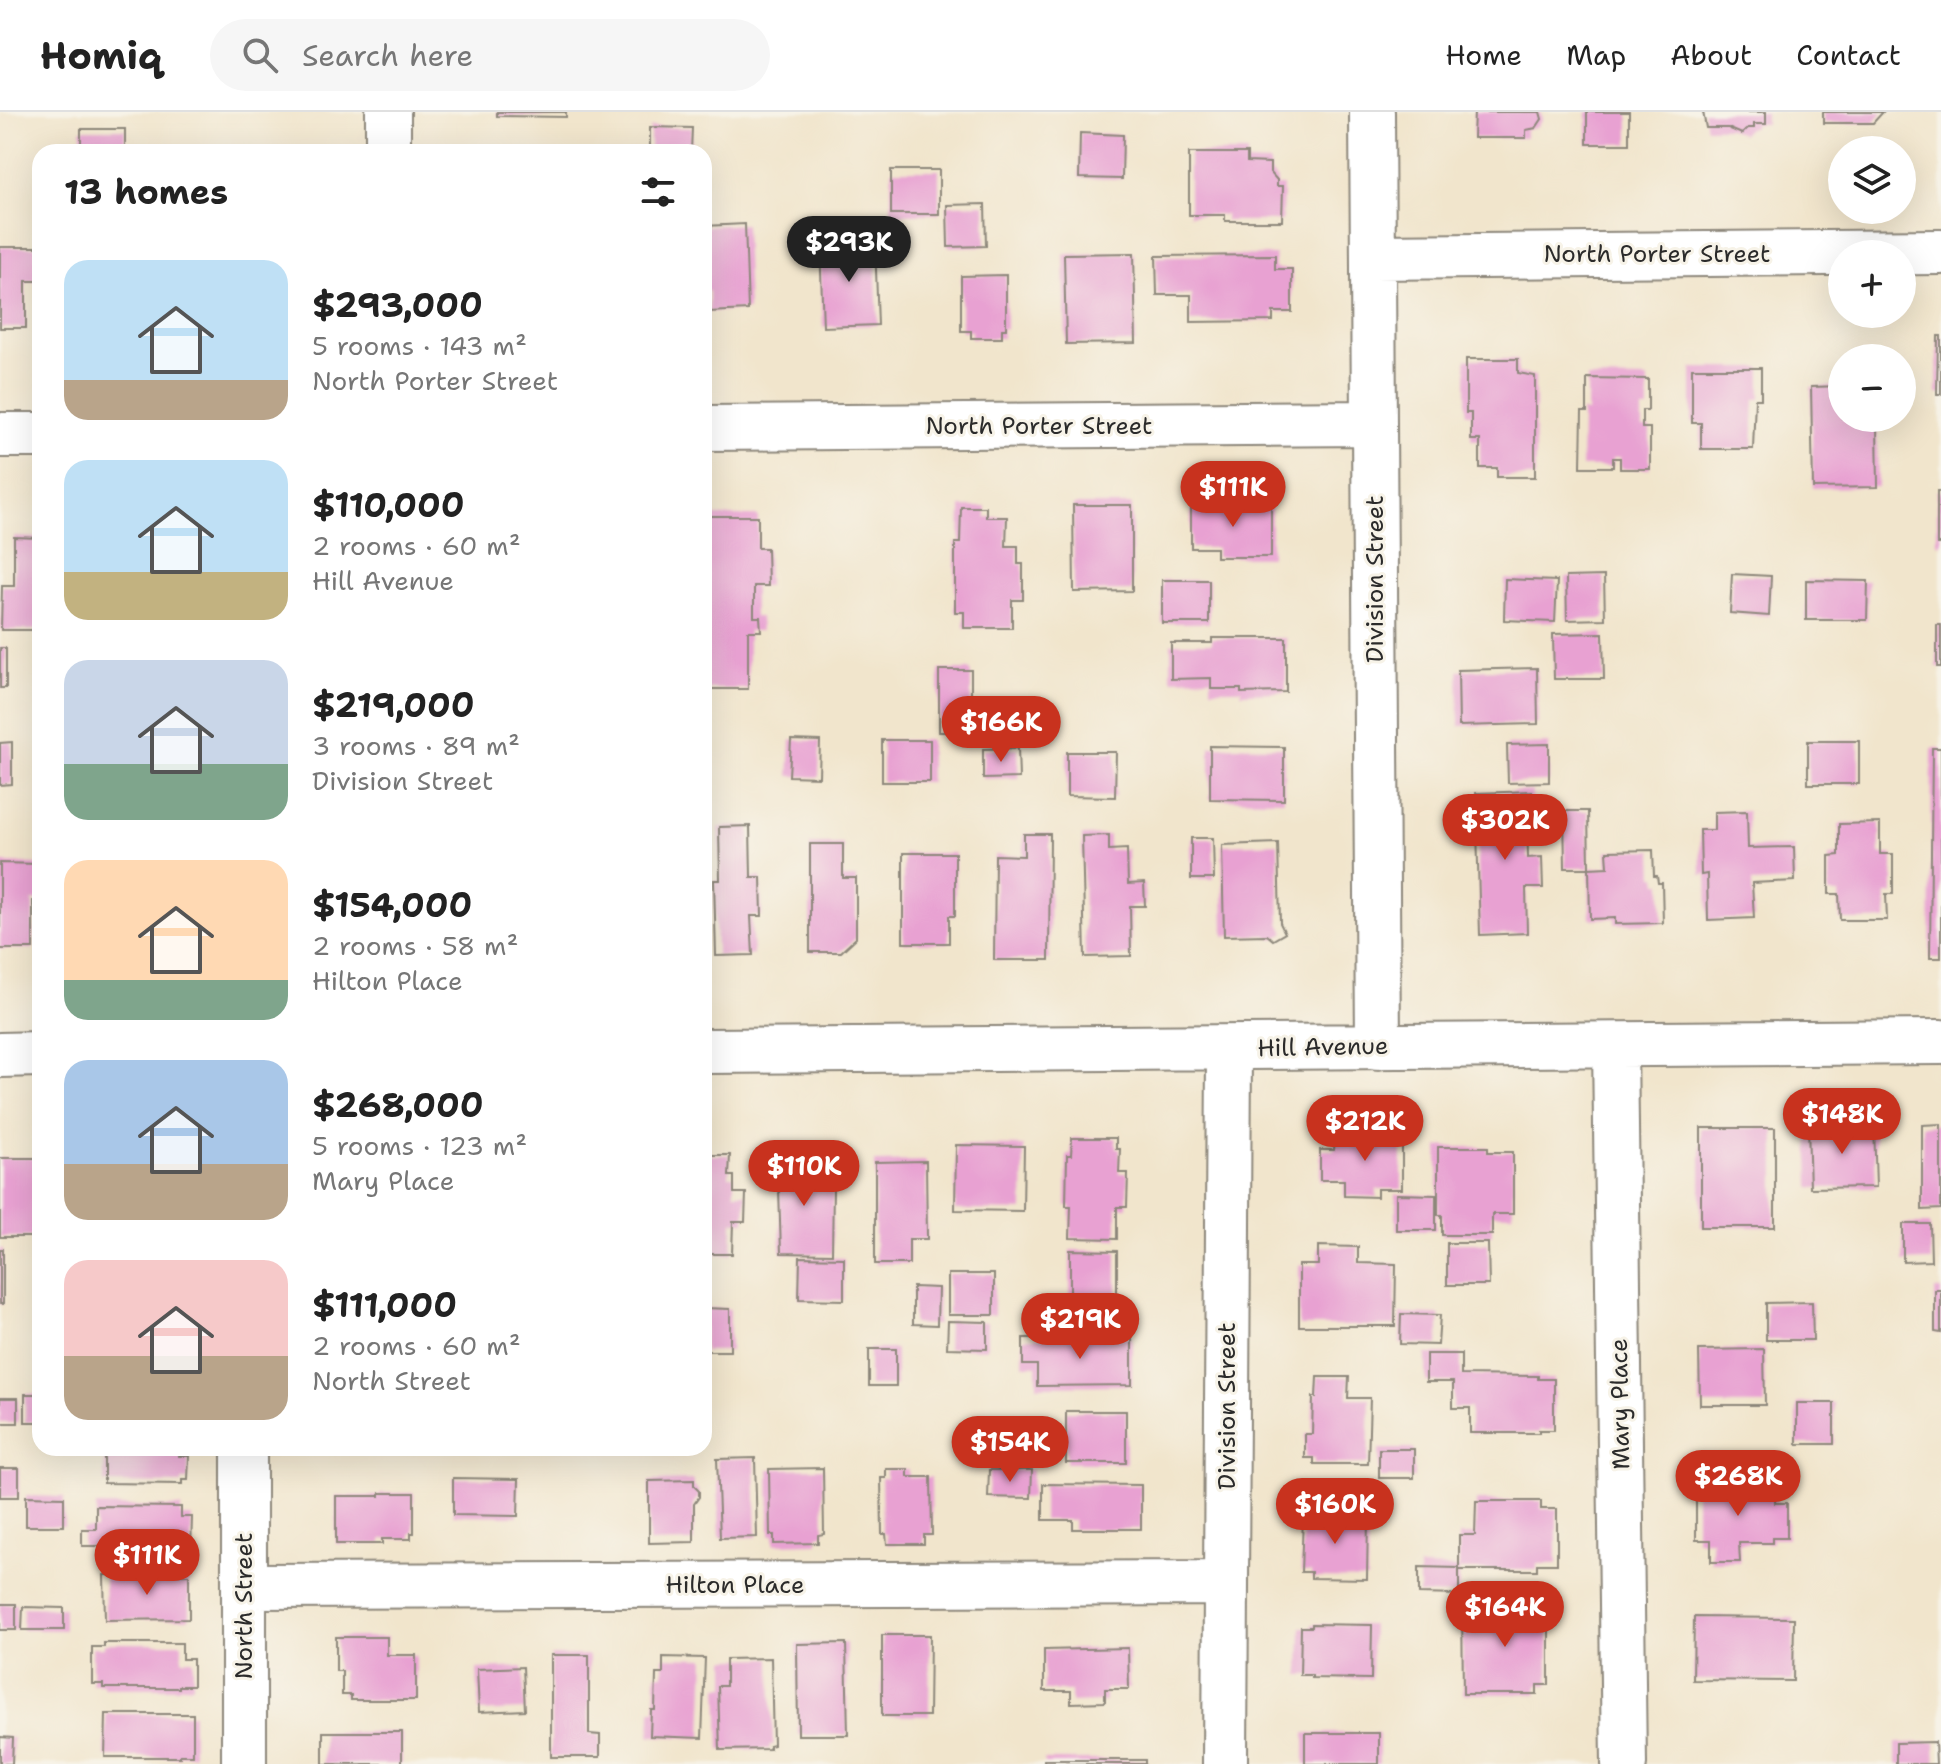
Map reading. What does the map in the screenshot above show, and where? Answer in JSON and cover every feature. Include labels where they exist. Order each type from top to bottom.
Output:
[{"type":"street","points":[[388,112],[388,144]]},
{"type":"street","name":"Division Street","points":[[1372,112],[1378,1047]]},
{"type":"street","name":"North Porter Street","points":[[1373,257],[1941,252]]},
{"type":"street","name":"North Porter Street","points":[[712,428],[1374,423]]},
{"type":"street","points":[[0,435],[32,435]]},
{"type":"street","name":"Hill Avenue","points":[[712,1051],[1941,1042]]},
{"type":"street","name":"Mary Place","points":[[1615,1045],[1624,1764]]},
{"type":"street","name":"Division Street","points":[[1225,1764],[1229,1048]]},
{"type":"street","points":[[0,1055],[32,1054]]},
{"type":"street","name":"North Street","points":[[244,1456],[244,1764]]},
{"type":"street","name":"Hilton Place","points":[[245,1586],[1226,1583]]},
{"type":"building","points":[[497,112],[566,112],[566,117],[497,116]]},
{"type":"building","points":[[1474,112],[1540,112],[1542,119],[1536,128],[1526,130],[1526,138],[1473,138]]},
{"type":"building","points":[[1587,112],[1629,112],[1629,144],[1587,144]]},
{"type":"building","points":[[1703,112],[1766,112],[1766,124],[1754,124],[1754,128],[1748,128],[1742,134],[1728,128],[1706,128]]},
{"type":"building","points":[[1823,112],[1883,112],[1873,123],[1823,123]]},
{"type":"building","points":[[650,127],[692,128],[691,144],[650,144]]},
{"type":"building","points":[[81,129],[125,129],[125,144],[81,144]]},
{"type":"building","points":[[1080,133],[1123,135],[1122,179],[1079,178]]},
{"type":"building","points":[[1189,153],[1247,153],[1247,162],[1270,163],[1270,172],[1277,180],[1277,186],[1283,186],[1282,221],[1225,221],[1225,215],[1189,215]]},
{"type":"building","points":[[891,170],[939,170],[939,214],[891,214]]},
{"type":"building","points":[[985,204],[986,246],[948,247],[947,205]]},
{"type":"building","points":[[745,224],[748,310],[712,312],[712,226]]},
{"type":"building","points":[[875,242],[878,325],[823,327],[820,244]]},
{"type":"building","points":[[0,247],[32,247],[32,281],[26,281],[26,328],[0,328]]},
{"type":"building","points":[[1134,253],[1136,343],[1066,344],[1064,254]]},
{"type":"building","points":[[1275,255],[1275,269],[1292,269],[1292,312],[1273,312],[1273,321],[1191,322],[1191,295],[1157,295],[1156,256]]},
{"type":"building","points":[[1006,275],[1006,329],[1002,329],[1002,338],[971,338],[971,331],[961,331],[961,276]]},
{"type":"building","points":[[1938,336],[1941,336],[1941,394],[1937,394]]},
{"type":"building","points":[[1466,359],[1518,359],[1518,373],[1535,376],[1535,477],[1497,477],[1497,468],[1480,468],[1480,440],[1471,440],[1471,413],[1466,413]]},
{"type":"building","points":[[1692,368],[1761,368],[1761,399],[1755,399],[1753,449],[1701,449],[1701,423],[1692,423]]},
{"type":"building","points":[[1587,378],[1648,379],[1648,410],[1642,410],[1642,428],[1650,428],[1650,469],[1620,469],[1620,458],[1613,458],[1613,467],[1581,467],[1582,412],[1587,412]]},
{"type":"building","points":[[1828,386],[1828,432],[1877,432],[1878,487],[1813,488],[1811,387]]},
{"type":"building","points":[[1937,491],[1941,491],[1941,544],[1937,544]]},
{"type":"building","points":[[1191,503],[1271,503],[1271,557],[1216,557],[1216,548],[1191,548]]},
{"type":"building","points":[[1073,505],[1132,505],[1132,591],[1074,592]]},
{"type":"building","points":[[961,507],[986,507],[986,517],[1007,517],[1006,546],[1018,546],[1018,564],[1023,564],[1023,600],[1012,600],[1012,628],[964,628],[964,612],[955,612],[955,543],[960,543]]},
{"type":"building","points":[[712,516],[758,516],[758,548],[767,548],[768,586],[754,586],[754,617],[760,617],[761,631],[748,631],[748,689],[712,689]]},
{"type":"building","points":[[14,537],[32,538],[32,630],[1,630],[2,586],[14,586]]},
{"type":"building","points":[[1732,574],[1771,576],[1769,616],[1730,613]]},
{"type":"building","points":[[1604,576],[1605,619],[1567,620],[1566,577]]},
{"type":"building","points":[[1505,579],[1557,581],[1555,622],[1504,620]]},
{"type":"building","points":[[1162,580],[1209,580],[1209,623],[1162,623]]},
{"type":"building","points":[[1806,580],[1868,581],[1867,620],[1806,620]]},
{"type":"building","points":[[1937,625],[1941,625],[1941,667],[1937,667]]},
{"type":"building","points":[[1603,633],[1604,679],[1554,679],[1553,634]]},
{"type":"building","points":[[1212,638],[1286,638],[1286,692],[1241,693],[1241,689],[1211,689],[1211,678],[1171,679],[1171,643],[1212,643]]},
{"type":"building","points":[[0,648],[6,648],[6,688],[0,688]]},
{"type":"building","points":[[1537,668],[1538,724],[1459,726],[1458,670]]},
{"type":"building","points":[[939,670],[971,670],[971,732],[939,732]]},
{"type":"building","points":[[791,740],[820,741],[819,777],[789,776]]},
{"type":"building","points":[[882,740],[930,740],[930,782],[882,782]]},
{"type":"building","points":[[1808,741],[1859,741],[1859,784],[1808,784]]},
{"type":"building","points":[[12,742],[12,784],[0,785],[0,743]]},
{"type":"building","points":[[1549,744],[1549,782],[1508,783],[1507,745]]},
{"type":"building","points":[[1210,746],[1284,747],[1284,800],[1210,799]]},
{"type":"building","points":[[1018,748],[1019,778],[983,779],[983,749]]},
{"type":"building","points":[[1932,748],[1941,748],[1941,958],[1930,958]]},
{"type":"building","points":[[1067,752],[1116,752],[1115,797],[1067,796]]},
{"type":"building","points":[[1532,791],[1532,816],[1527,817],[1528,858],[1542,857],[1543,888],[1526,888],[1527,933],[1480,935],[1476,793]]},
{"type":"building","points":[[1564,811],[1588,811],[1589,868],[1565,868]]},
{"type":"building","points":[[1747,811],[1748,848],[1794,847],[1795,881],[1752,883],[1754,918],[1708,920],[1707,874],[1701,875],[1700,830],[1714,830],[1714,812]]},
{"type":"building","points":[[1880,823],[1880,854],[1893,854],[1893,894],[1886,894],[1887,920],[1840,920],[1839,894],[1829,894],[1829,856],[1839,855],[1839,824]]},
{"type":"building","points":[[750,826],[751,877],[761,877],[762,916],[751,916],[753,955],[716,956],[714,880],[720,880],[719,827]]},
{"type":"building","points":[[1024,834],[1050,834],[1049,960],[994,960],[995,855],[1024,856]]},
{"type":"building","points":[[1109,835],[1109,850],[1127,849],[1128,884],[1144,883],[1145,906],[1130,906],[1131,956],[1085,957],[1082,836]]},
{"type":"building","points":[[1191,838],[1213,838],[1214,879],[1191,879]]},
{"type":"building","points":[[1278,843],[1280,923],[1285,933],[1273,940],[1267,935],[1224,936],[1222,845]]},
{"type":"building","points":[[810,844],[843,844],[843,878],[856,878],[856,938],[841,952],[810,952]]},
{"type":"building","points":[[1653,850],[1654,876],[1657,876],[1658,883],[1662,883],[1663,923],[1615,924],[1615,918],[1590,919],[1589,868],[1608,867],[1607,851]]},
{"type":"building","points":[[903,853],[955,853],[955,916],[949,916],[949,943],[903,943]]},
{"type":"building","points":[[0,863],[32,864],[32,949],[0,949]]},
{"type":"building","points":[[1874,1124],[1876,1187],[1810,1188],[1808,1126]]},
{"type":"building","points":[[1941,1124],[1941,1209],[1922,1210],[1922,1125]]},
{"type":"building","points":[[1701,1128],[1775,1128],[1775,1227],[1701,1227]]},
{"type":"building","points":[[1358,1131],[1366,1131],[1370,1137],[1373,1133],[1402,1133],[1402,1189],[1377,1189],[1377,1197],[1344,1196],[1344,1180],[1320,1180],[1320,1150],[1334,1150],[1335,1139],[1352,1137]]},
{"type":"building","points":[[1072,1138],[1116,1138],[1116,1149],[1120,1149],[1119,1173],[1128,1173],[1127,1207],[1117,1207],[1117,1239],[1070,1238],[1071,1206],[1066,1206],[1067,1155],[1071,1155]]},
{"type":"building","points":[[956,1145],[1024,1146],[1023,1211],[955,1210]]},
{"type":"building","points":[[1438,1147],[1488,1147],[1488,1152],[1513,1152],[1513,1214],[1492,1214],[1492,1235],[1442,1235],[1442,1215],[1438,1215]]},
{"type":"building","points":[[712,1155],[730,1155],[729,1176],[734,1176],[734,1193],[746,1193],[745,1222],[733,1222],[732,1254],[712,1254]]},
{"type":"building","points":[[778,1157],[815,1158],[815,1169],[823,1170],[823,1187],[833,1187],[832,1254],[781,1253]]},
{"type":"building","points":[[0,1158],[32,1158],[32,1237],[0,1237]]},
{"type":"building","points":[[926,1161],[927,1239],[909,1239],[909,1264],[875,1264],[875,1162]]},
{"type":"building","points":[[1396,1194],[1436,1195],[1436,1230],[1396,1230]]},
{"type":"building","points":[[1903,1224],[1930,1224],[1931,1261],[1903,1262]]},
{"type":"building","points":[[1447,1243],[1488,1243],[1489,1285],[1447,1285]]},
{"type":"building","points":[[1318,1246],[1358,1247],[1358,1263],[1396,1264],[1395,1326],[1299,1326],[1299,1265],[1318,1265]]},
{"type":"building","points":[[0,1249],[3,1249],[3,1304],[0,1304]]},
{"type":"building","points":[[1070,1250],[1117,1251],[1117,1315],[1070,1315]]},
{"type":"building","points":[[800,1257],[844,1258],[844,1300],[799,1299]]},
{"type":"building","points":[[948,1274],[994,1274],[994,1315],[948,1315]]},
{"type":"building","points":[[913,1287],[938,1288],[937,1325],[913,1324]]},
{"type":"building","points":[[1935,1290],[1941,1290],[1941,1333],[1935,1332]]},
{"type":"building","points":[[1812,1302],[1813,1340],[1766,1340],[1766,1303]]},
{"type":"building","points":[[712,1308],[730,1309],[730,1351],[712,1351]]},
{"type":"building","points":[[1401,1314],[1440,1315],[1438,1345],[1400,1344]]},
{"type":"building","points":[[948,1321],[987,1322],[987,1349],[947,1348]]},
{"type":"building","points":[[1132,1337],[1132,1385],[1037,1386],[1037,1365],[1023,1365],[1023,1338]]},
{"type":"building","points":[[869,1349],[896,1349],[896,1386],[869,1386]]},
{"type":"building","points":[[1764,1349],[1765,1405],[1700,1405],[1699,1350]]},
{"type":"building","points":[[1426,1354],[1461,1354],[1461,1375],[1554,1379],[1554,1430],[1539,1430],[1539,1433],[1470,1433],[1470,1408],[1453,1408],[1453,1382],[1426,1382]]},
{"type":"building","points":[[1317,1377],[1349,1377],[1348,1398],[1370,1398],[1368,1464],[1314,1464],[1314,1458],[1305,1458],[1305,1434],[1312,1434]]},
{"type":"building","points":[[25,1394],[32,1394],[32,1422],[25,1422]]},
{"type":"building","points":[[0,1398],[18,1398],[18,1423],[0,1423]]},
{"type":"building","points":[[1797,1403],[1834,1403],[1834,1444],[1797,1444]]},
{"type":"building","points":[[1066,1411],[1126,1411],[1126,1463],[1066,1463]]},
{"type":"building","points":[[1379,1449],[1414,1449],[1414,1478],[1379,1478]]},
{"type":"building","points":[[104,1456],[189,1456],[188,1480],[182,1480],[182,1484],[104,1483]]},
{"type":"building","points":[[755,1458],[757,1537],[720,1538],[717,1459]]},
{"type":"building","points":[[0,1468],[19,1468],[19,1497],[0,1497]]},
{"type":"building","points":[[823,1468],[824,1534],[818,1535],[818,1543],[774,1544],[774,1535],[770,1535],[769,1469]]},
{"type":"building","points":[[886,1469],[908,1469],[908,1477],[931,1477],[932,1535],[924,1535],[924,1544],[887,1544],[886,1534],[882,1534],[881,1478],[886,1478]]},
{"type":"building","points":[[989,1470],[1032,1470],[1031,1498],[988,1497]]},
{"type":"building","points":[[453,1478],[519,1479],[518,1516],[453,1515]]},
{"type":"building","points":[[694,1480],[699,1497],[694,1504],[694,1542],[649,1543],[649,1481]]},
{"type":"building","points":[[1043,1484],[1141,1485],[1141,1529],[1073,1529],[1073,1520],[1043,1520]]},
{"type":"building","points":[[1696,1484],[1775,1484],[1775,1503],[1787,1503],[1787,1538],[1772,1538],[1772,1543],[1739,1543],[1740,1562],[1711,1562],[1711,1540],[1696,1540]]},
{"type":"building","points":[[380,1493],[414,1493],[414,1533],[411,1533],[411,1539],[382,1539],[382,1544],[336,1544],[336,1496],[380,1496]]},
{"type":"building","points":[[26,1496],[64,1497],[64,1526],[26,1526]]},
{"type":"building","points":[[1476,1501],[1541,1501],[1541,1509],[1557,1509],[1557,1564],[1537,1564],[1537,1570],[1459,1570],[1459,1595],[1419,1594],[1419,1567],[1459,1568],[1459,1535],[1475,1535]]},
{"type":"building","points":[[96,1506],[181,1507],[181,1517],[192,1517],[191,1551],[104,1550],[105,1546],[82,1546],[82,1529],[96,1529]]},
{"type":"building","points":[[1313,1514],[1368,1515],[1367,1579],[1311,1578],[1311,1572],[1301,1572],[1303,1517],[1313,1518]]},
{"type":"building","points":[[104,1575],[189,1575],[189,1619],[105,1620]]},
{"type":"building","points":[[0,1604],[16,1604],[16,1630],[0,1630]]},
{"type":"building","points":[[1462,1604],[1541,1604],[1541,1613],[1549,1613],[1549,1685],[1537,1685],[1537,1694],[1463,1694]]},
{"type":"building","points":[[23,1607],[64,1608],[64,1630],[22,1630]]},
{"type":"building","points":[[1694,1617],[1794,1618],[1793,1681],[1693,1680]]},
{"type":"building","points":[[1312,1624],[1372,1625],[1371,1679],[1300,1675],[1301,1627],[1312,1627]]},
{"type":"building","points":[[882,1635],[930,1635],[929,1716],[882,1716]]},
{"type":"building","points":[[336,1637],[387,1637],[387,1655],[416,1655],[416,1700],[351,1700],[351,1695],[342,1695],[342,1671],[336,1671]]},
{"type":"building","points":[[104,1643],[182,1643],[182,1659],[193,1659],[193,1686],[103,1688],[103,1684],[92,1684],[92,1647],[104,1647]]},
{"type":"building","points":[[846,1643],[848,1735],[798,1735],[797,1644]]},
{"type":"building","points":[[1128,1648],[1129,1689],[1105,1689],[1105,1702],[1071,1703],[1071,1691],[1044,1691],[1044,1650]]},
{"type":"building","points":[[551,1655],[589,1655],[589,1734],[600,1735],[600,1757],[551,1757]]},
{"type":"building","points":[[663,1657],[705,1658],[702,1738],[650,1736],[651,1710],[655,1710],[656,1674],[663,1674]]},
{"type":"building","points":[[771,1658],[773,1745],[769,1746],[770,1749],[720,1750],[718,1686],[726,1686],[726,1659]]},
{"type":"building","points":[[523,1667],[525,1710],[479,1712],[477,1669]]},
{"type":"building","points":[[106,1714],[193,1714],[193,1755],[105,1757]]},
{"type":"building","points":[[323,1732],[402,1732],[402,1764],[323,1764]]},
{"type":"building","points":[[1305,1733],[1379,1733],[1379,1764],[1305,1764]]},
{"type":"building","points":[[0,1737],[13,1738],[12,1764],[0,1764]]},
{"type":"building","points":[[1935,1742],[1936,1764],[1896,1764],[1896,1743]]},
{"type":"building","points":[[1044,1760],[1145,1760],[1145,1764],[1044,1764]]}]
